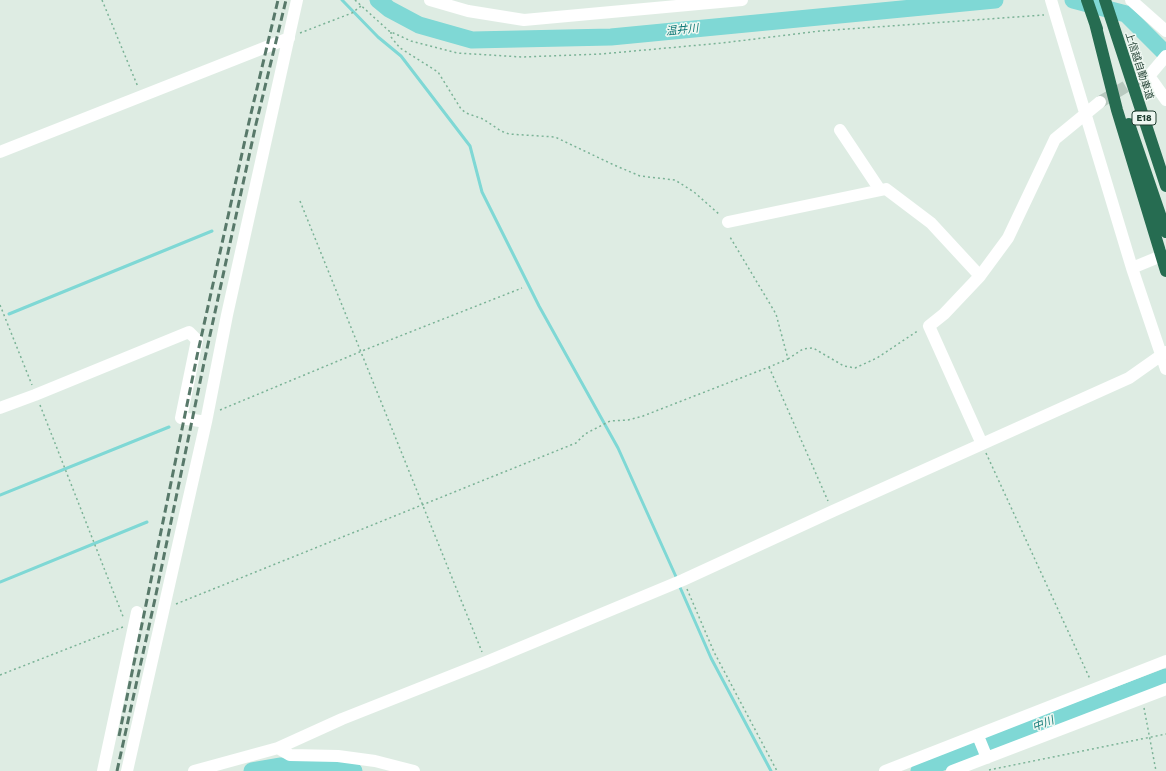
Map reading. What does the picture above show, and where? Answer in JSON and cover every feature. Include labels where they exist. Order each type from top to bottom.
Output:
[{"type":"highway","points":[[1087,0],[1166,232]]},
{"type":"highway","name":"上信越自動車道","points":[[1105,0],[1166,186]]},
{"type":"highway","points":[[1095,23],[1117,110],[1165,269]]},
{"type":"street","points":[[127,771],[207,419],[227,315],[297,0]]},
{"type":"street","points":[[430,0],[468,11],[524,20],[742,0]]},
{"type":"street","points":[[1131,0],[1166,31]]},
{"type":"street","points":[[1054,8],[1084,114],[1132,268],[1164,354],[1166,369]]},
{"type":"street","points":[[0,152],[289,38]]},
{"type":"street","points":[[1166,56],[1149,74],[1166,100]]},
{"type":"street","points":[[982,444],[929,326],[944,314],[980,276],[1008,238],[1055,139],[1100,102]]},
{"type":"street","points":[[840,130],[880,190]]},
{"type":"street","points":[[728,222],[886,189],[931,223],[980,276]]},
{"type":"street","points":[[1132,268],[1166,254]]},
{"type":"street","points":[[0,408],[36,395],[189,332],[197,340],[181,418],[207,419]]},
{"type":"street","points":[[194,771],[278,748],[342,719],[486,662],[679,582],[1129,378],[1164,354]]},
{"type":"street","points":[[103,771],[137,612]]},
{"type":"street","points":[[885,771],[979,737],[1166,661]]},
{"type":"street","points":[[952,771],[986,755],[1166,689]]},
{"type":"street","points":[[979,737],[986,755]]},
{"type":"street","points":[[278,748],[290,755],[338,756],[375,762],[414,771]]},
{"type":"path","points":[[102,0],[142,97]]},
{"type":"path","points":[[355,0],[391,32],[411,41],[457,53],[522,57],[601,54],[722,43],[820,31],[1054,8]]},
{"type":"path","points":[[289,38],[352,13],[361,6]]},
{"type":"path","points":[[391,32],[391,37],[400,48],[438,72],[459,106],[466,113],[483,119],[501,131],[509,134],[555,138],[640,176],[675,180],[694,192],[728,222]]},
{"type":"path","points":[[300,201],[362,351],[422,505],[486,662]]},
{"type":"path","points":[[730,237],[776,314],[788,359]]},
{"type":"path","points":[[207,419],[362,351],[522,288]]},
{"type":"path","points":[[0,305],[127,626],[0,675]]},
{"type":"path","points":[[163,609],[576,443],[585,434],[607,422],[628,420],[643,416],[769,367],[788,359],[803,349],[813,348],[844,366],[855,368],[876,358],[924,326],[929,326]]},
{"type":"path","points":[[769,367],[833,511]]},
{"type":"path","points":[[982,444],[1095,690]]},
{"type":"path","points":[[679,582],[777,771]]},
{"type":"path","points":[[1142,698],[1156,771]]},
{"type":"path","points":[[989,770],[1166,734]]},
{"type":"waterway","points":[[342,0],[378,37],[401,56],[470,146],[482,192],[539,306],[618,448],[677,579]]},
{"type":"waterway","name":"温井川","points":[[378,0],[389,9],[419,25],[472,40],[611,37],[995,0]]},
{"type":"waterway","name":"温井川","points":[[1073,0],[1126,14],[1166,54]]},
{"type":"waterway","points":[[1126,14],[1131,3]]},
{"type":"waterway","points":[[9,314],[212,231]]},
{"type":"waterway","points":[[0,495],[169,427]]},
{"type":"waterway","points":[[0,582],[147,522]]},
{"type":"waterway","points":[[679,585],[711,658],[771,771]]},
{"type":"waterway","name":"中川","points":[[919,771],[1166,677]]},
{"type":"waterway","name":"中川","points":[[252,771],[281,766],[311,766],[354,771]]},
{"type":"tunnel","points":[[1100,102],[1140,78]]},
{"type":"railway","points":[[119,736],[197,356],[249,122],[278,0]]},
{"type":"railway","points":[[117,771],[256,124],[286,0]]}]
